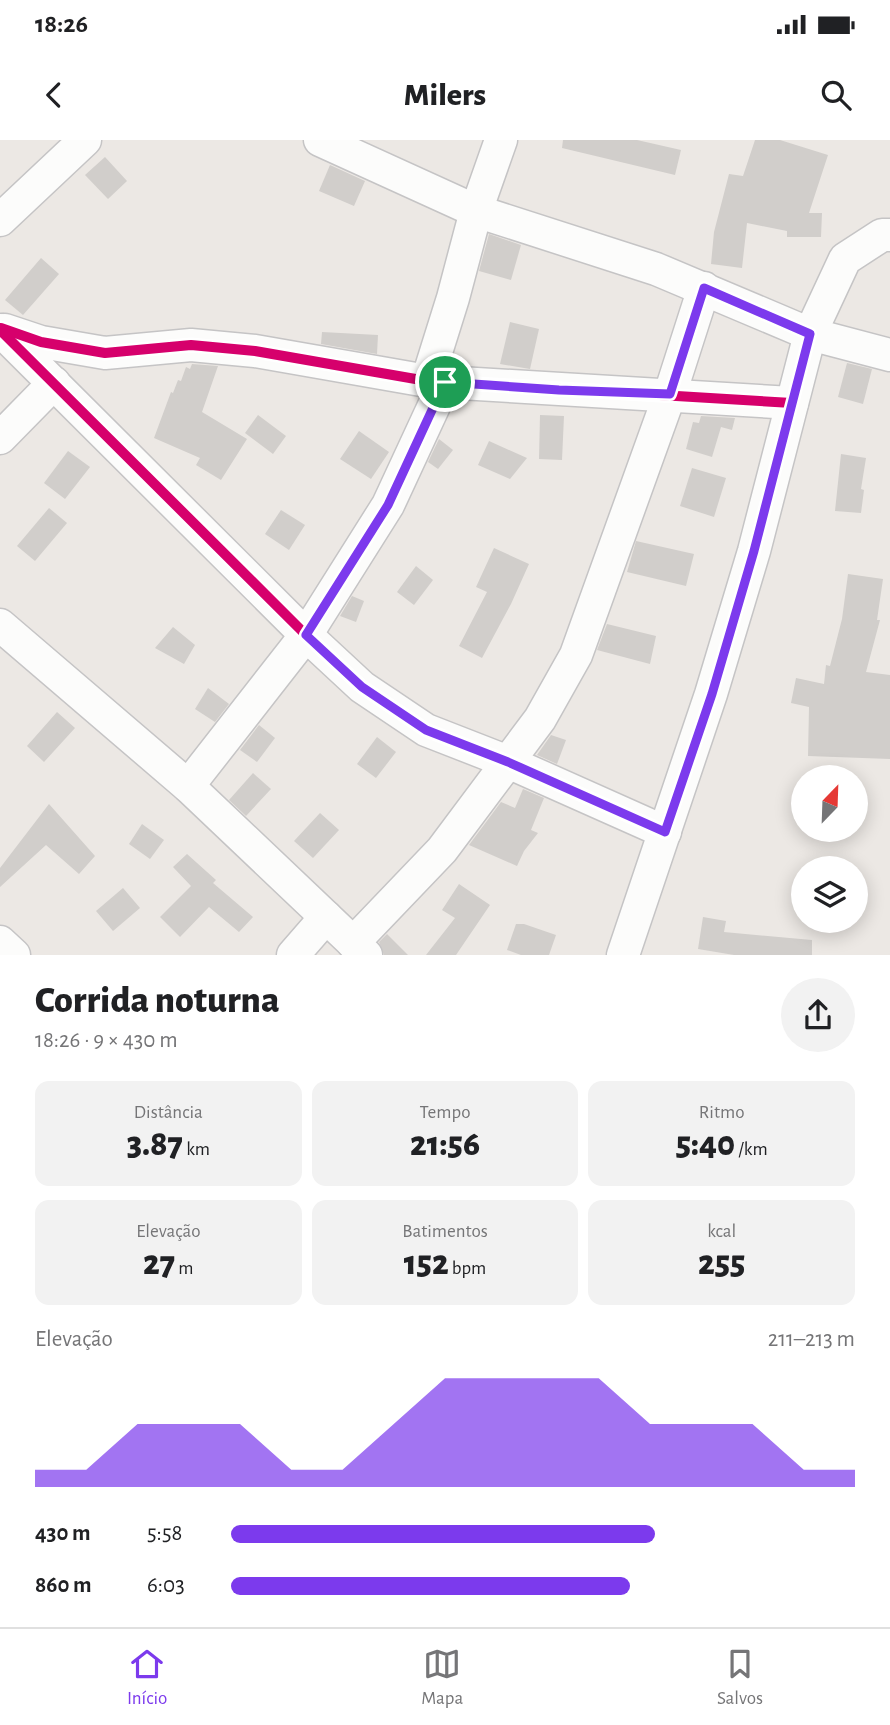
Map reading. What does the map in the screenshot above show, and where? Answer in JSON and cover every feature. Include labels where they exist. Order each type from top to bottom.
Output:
[{"type":"street","points":[[0,220],[85,140]]},
{"type":"street","points":[[320,140],[476,211],[656,269],[810,334],[890,355]]},
{"type":"street","points":[[188,786],[306,635],[388,505],[436,381],[453,298],[476,211],[501,140]]},
{"type":"street","points":[[623,955],[712,694],[754,551],[810,334],[845,258],[882,235],[890,234]]},
{"type":"street","points":[[0,625],[188,786],[360,949],[442,850],[540,719],[576,655],[670,394],[704,288]]},
{"type":"street","points":[[0,329],[41,342],[105,353],[191,345],[242,349],[436,381],[792,403]]},
{"type":"street","points":[[0,329],[306,635],[362,687],[426,730],[508,762],[665,832]]},
{"type":"street","points":[[0,438],[54,383]]},
{"type":"street","points":[[293,955],[326,917]]},
{"type":"street","points":[[0,942],[14,955]]},
{"type":"building","points":[[563,140],[637,140],[681,150],[675,175],[562,148]]},
{"type":"building","points":[[755,140],[780,140],[828,155],[809,213],[822,213],[821,237],[787,237],[787,231],[747,223],[742,268],[711,264],[714,232],[729,174],[743,176]]},
{"type":"building","points":[[105,157],[127,181],[108,199],[85,175]]},
{"type":"building","points":[[330,165],[365,181],[354,206],[319,191]]},
{"type":"building","points":[[489,234],[521,245],[511,280],[479,271]]},
{"type":"building","points":[[41,258],[59,274],[23,315],[5,300]]},
{"type":"building","points":[[510,322],[539,329],[530,369],[500,364]]},
{"type":"building","points":[[322,332],[378,335],[377,354],[321,344]]},
{"type":"building","points":[[847,363],[872,369],[863,404],[838,397]]},
{"type":"building","points":[[192,364],[218,366],[202,412],[247,439],[221,480],[196,465],[200,458],[154,438],[171,392],[173,393],[178,380],[181,381],[186,367],[190,369]]},
{"type":"building","points":[[258,415],[286,436],[273,454],[245,433]]},
{"type":"building","points":[[540,415],[564,416],[562,460],[539,459]]},
{"type":"building","points":[[701,416],[735,418],[732,430],[721,427],[712,457],[686,449],[693,422],[699,423]]},
{"type":"building","points":[[359,431],[389,452],[371,479],[340,459]]},
{"type":"building","points":[[439,439],[453,450],[438,469],[428,462]]},
{"type":"building","points":[[489,441],[527,458],[510,479],[478,465]]},
{"type":"building","points":[[68,451],[90,467],[65,499],[44,483]]},
{"type":"building","points":[[841,454],[866,458],[861,489],[864,490],[861,513],[835,511]]},
{"type":"building","points":[[692,468],[726,478],[714,517],[680,506]]},
{"type":"building","points":[[49,508],[67,523],[35,561],[17,546]]},
{"type":"building","points":[[281,510],[305,525],[289,550],[265,534]]},
{"type":"building","points":[[636,541],[694,554],[686,586],[627,572]]},
{"type":"building","points":[[494,548],[529,564],[482,658],[459,646],[487,592],[476,587]]},
{"type":"building","points":[[416,566],[433,580],[414,605],[397,592]]},
{"type":"building","points":[[848,574],[883,579],[877,620],[880,620],[866,672],[890,675],[890,759],[808,756],[809,707],[791,703],[796,678],[824,684],[826,665],[830,666],[842,619]]},
{"type":"building","points":[[352,596],[364,601],[356,622],[340,616]]},
{"type":"building","points":[[607,624],[656,636],[650,664],[597,650]]},
{"type":"building","points":[[173,627],[195,645],[184,664],[155,648]]},
{"type":"building","points":[[208,688],[229,704],[215,722],[195,709]]},
{"type":"building","points":[[57,712],[75,728],[44,762],[27,746]]},
{"type":"building","points":[[259,725],[275,738],[257,762],[240,750]]},
{"type":"building","points":[[551,735],[566,740],[557,764],[537,755]]},
{"type":"building","points":[[377,737],[396,752],[376,778],[357,764]]},
{"type":"building","points":[[253,773],[271,789],[246,816],[229,800]]},
{"type":"building","points":[[523,789],[544,798],[531,830],[538,833],[524,851],[517,866],[469,845],[501,802],[515,808]]},
{"type":"building","points":[[49,804],[95,856],[79,874],[46,845],[0,887],[0,868]]},
{"type":"building","points":[[320,813],[339,830],[313,858],[294,841]]},
{"type":"building","points":[[142,824],[164,840],[150,859],[129,844]]},
{"type":"building","points":[[187,854],[216,880],[213,883],[253,917],[239,932],[209,907],[180,937],[160,917],[191,886],[173,867]]},
{"type":"building","points":[[459,884],[490,905],[456,955],[426,955],[455,918],[442,910]]},
{"type":"building","points":[[123,888],[140,908],[113,931],[96,911]]},
{"type":"building","points":[[703,917],[726,921],[724,932],[812,940],[812,955],[734,955],[698,949]]},
{"type":"building","points":[[516,924],[524,924],[556,935],[549,955],[521,955],[507,950]]},
{"type":"building","points":[[387,934],[408,955],[384,955],[379,942]]},
{"type":"cycle path","points":[[1,328],[41,342],[105,353],[191,345],[255,351],[427,381],[792,403]]},
{"type":"cycle path","points":[[0,330],[306,635],[362,687],[426,730],[508,762],[665,832]]},
{"type":"route","points":[[704,288],[810,334],[754,551],[712,694],[665,832],[508,762],[426,730],[362,687],[306,635],[388,505],[445,382],[670,394],[704,288]]}]
